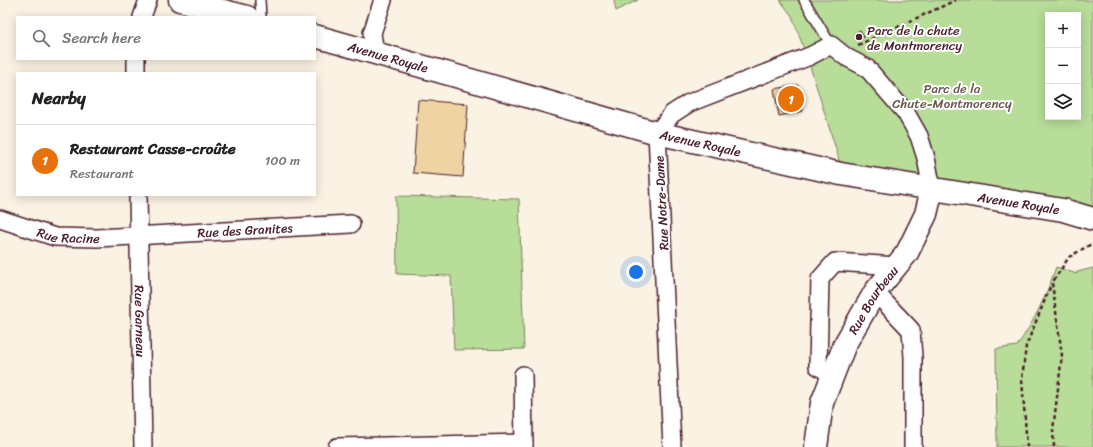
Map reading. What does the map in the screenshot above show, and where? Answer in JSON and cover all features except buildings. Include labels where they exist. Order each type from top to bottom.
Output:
[{"type":"main road","points":[[180,0],[243,16]]},
{"type":"main road","name":"Avenue Royale","points":[[316,36],[657,133],[842,174],[1063,210],[1093,219]]},
{"type":"main road","name":"Rue Bourbeau","points":[[816,447],[822,403],[845,344],[874,292],[907,253],[926,214],[932,189]]},
{"type":"street","points":[[142,16],[148,0]]},
{"type":"street","points":[[375,53],[372,33],[383,0]]},
{"type":"street","points":[[657,133],[672,114],[689,103],[810,56],[832,45]]},
{"type":"street","name":"Rue Bourbeau","points":[[832,45],[846,57],[867,68],[906,113],[919,136],[926,158],[932,189]]},
{"type":"street","points":[[136,60],[136,72]]},
{"type":"street","name":"Rue Notre-Dame","points":[[657,133],[672,447]]},
{"type":"street","name":"Rue Garneau","points":[[138,196],[143,447]]},
{"type":"street","name":"Rue Racine","points":[[0,219],[55,237],[97,238],[139,236]]},
{"type":"street","name":"Rue des Granites","points":[[139,236],[351,224]]},
{"type":"street","points":[[833,374],[818,366],[820,279],[835,262],[897,266]]},
{"type":"street","points":[[874,292],[911,330],[913,357],[913,447]]},
{"type":"street","points":[[337,447],[524,445],[522,375]]},
{"type":"lane","points":[[260,0],[261,16]]},
{"type":"lane","points":[[804,0],[832,45]]},
{"type":"path","points":[[832,45],[858,44],[956,0]]},
{"type":"path","points":[[1027,447],[1022,379],[1026,346],[1052,283],[1069,257],[1093,243]]},
{"type":"path","points":[[1052,283],[1062,354],[1053,430],[1054,447]]},
{"type":"green space","points":[[614,0],[638,0],[616,11]]},
{"type":"green space","name":"Parc de la Chute-Montmorency","points":[[780,0],[1093,0],[1093,219],[841,174],[838,156],[810,66],[792,16]]},
{"type":"green space","points":[[396,196],[519,199],[524,349],[454,350],[451,276],[397,274]]},
{"type":"green space","points":[[1056,267],[1077,274],[1077,272],[1093,268],[1093,447],[997,447],[996,349],[1017,346],[1040,308]]},
{"type":"place","name":"Parc de la chute de Montmorency","points":[[859,37]]},
{"type":"place","name":"Restaurant Casse-croûte","points":[[791,99]]}]
